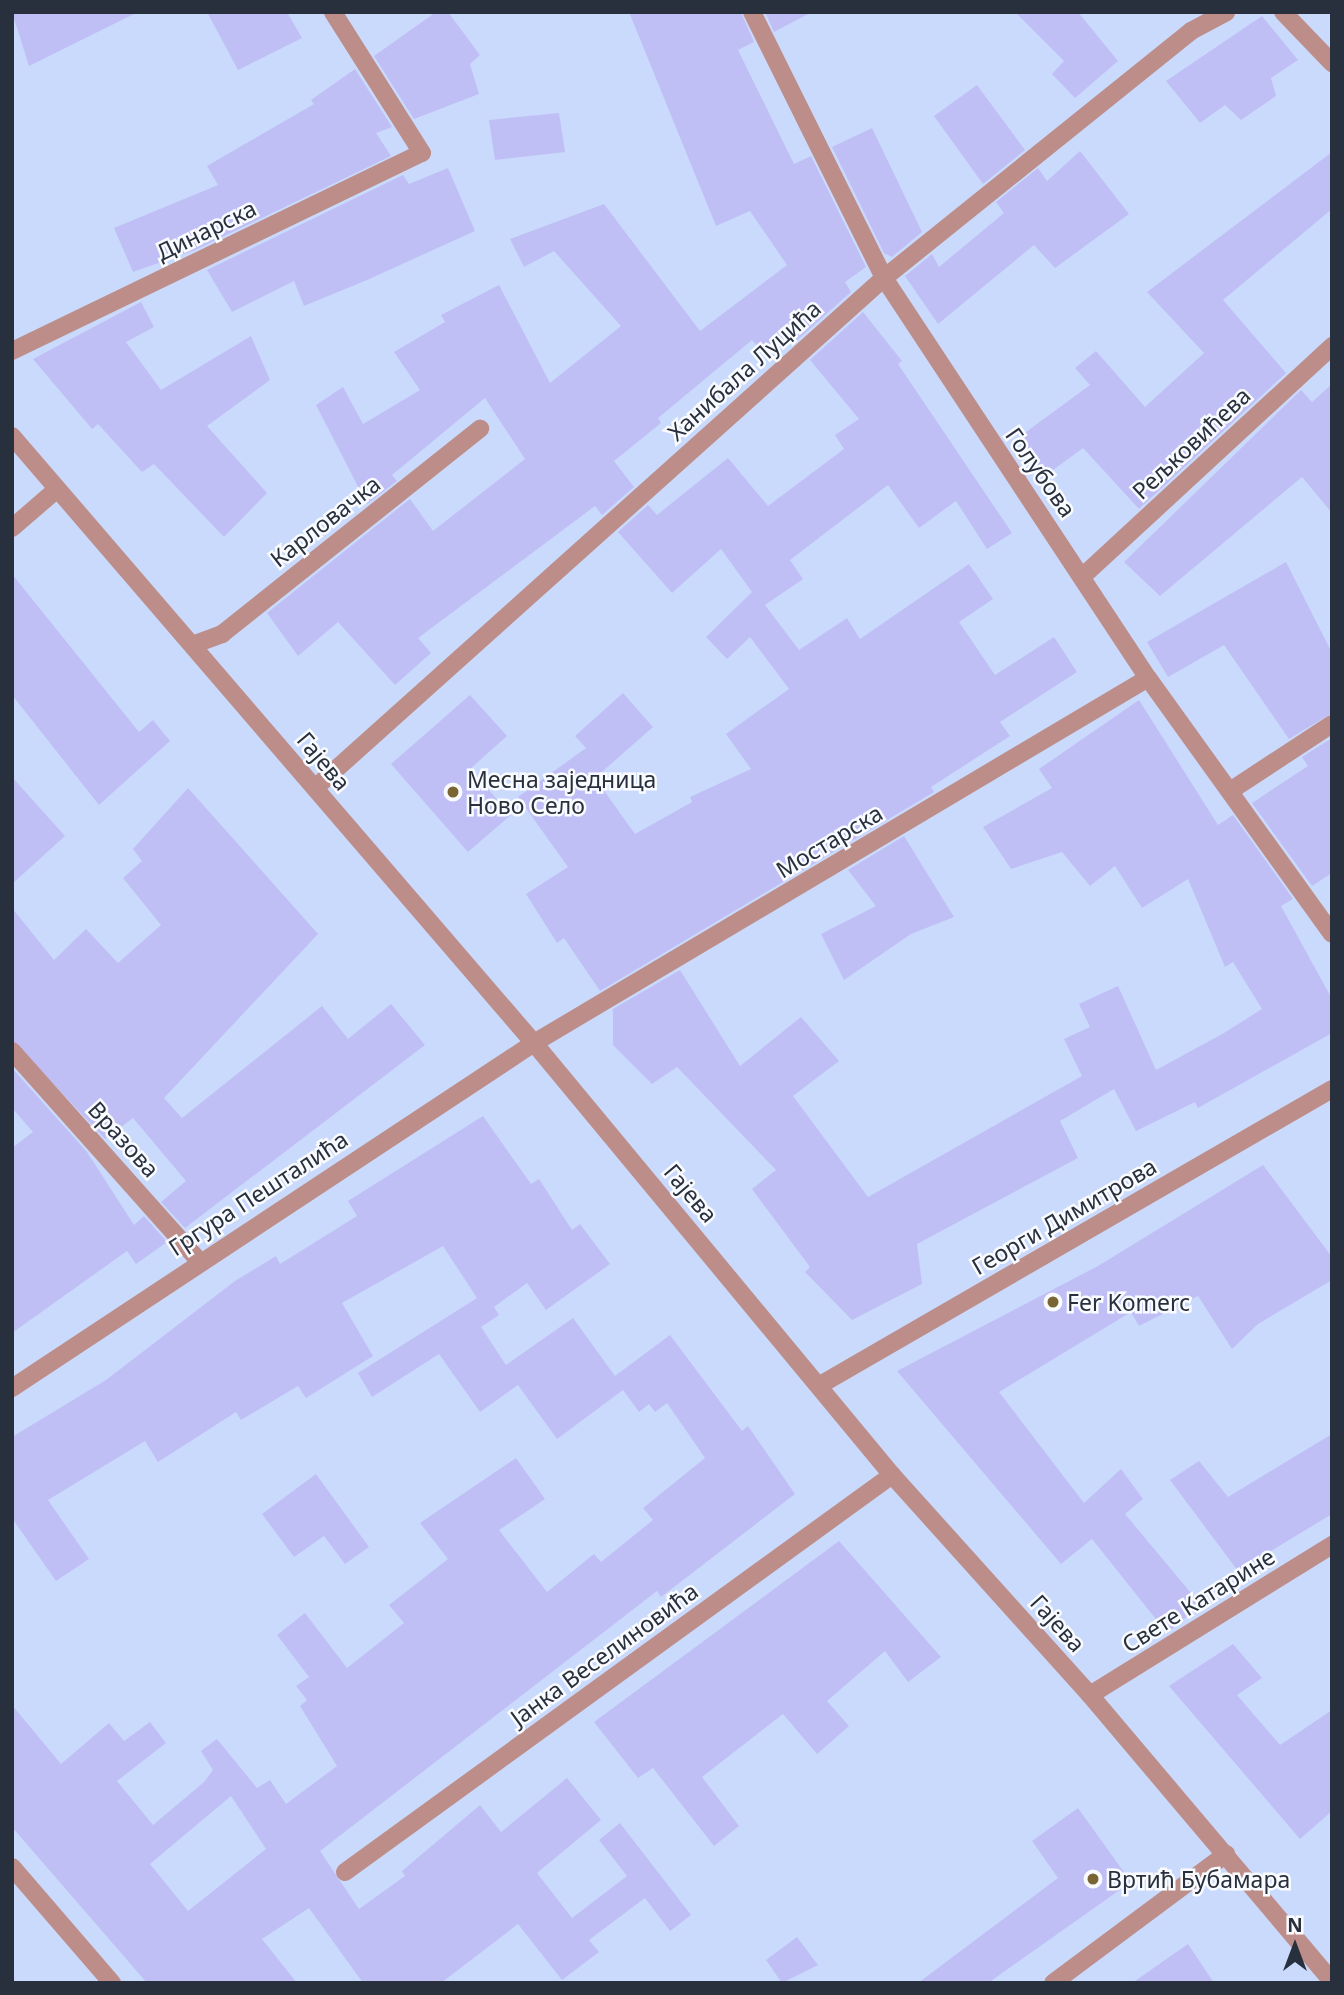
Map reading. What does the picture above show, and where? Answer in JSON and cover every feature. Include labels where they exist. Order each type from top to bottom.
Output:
[{"type":"street","name":"Динарска","points":[[12,351],[422,153],[333,12]]},
{"type":"street","name":"Голубова","points":[[752,12],[884,278],[1149,678],[1233,789],[1332,934]]},
{"type":"street","name":"Ханибала Луцића","points":[[315,788],[884,278],[1147,65],[1226,12]]},
{"type":"street","points":[[1283,12],[1332,63]]},
{"type":"street","name":"Рељковићева","points":[[1083,576],[1332,346]]},
{"type":"street","name":"Карловачка","points":[[195,644],[222,634],[480,429]]},
{"type":"street","name":"Гајева","points":[[12,436],[56,490],[195,644],[534,1044],[820,1385],[892,1475],[1090,1695],[1332,1981]]},
{"type":"street","points":[[12,528],[56,490]]},
{"type":"street","name":"Мостарска","points":[[534,1044],[1149,678]]},
{"type":"street","points":[[1233,789],[1332,724]]},
{"type":"street","name":"Гргура Пешталића","points":[[12,1388],[198,1260],[534,1044]]},
{"type":"street","name":"Вразова","points":[[12,1051],[198,1260]]},
{"type":"street","name":"Георги Димитрова","points":[[820,1385],[1332,1089]]},
{"type":"street","name":"Јанка Веселиновића","points":[[345,1872],[892,1475]]},
{"type":"street","name":"Свете Катарине","points":[[1090,1695],[1332,1545]]},
{"type":"street","points":[[1053,1983],[1226,1854]]},
{"type":"street","points":[[12,1867],[112,1983]]},
{"type":"building","points":[[12,12],[138,12],[29,66]]},
{"type":"building","points":[[207,12],[287,12],[302,38],[238,70]]},
{"type":"building","points":[[436,12],[448,12],[480,55],[470,64],[479,94],[414,119],[374,56]]},
{"type":"building","points":[[629,12],[741,12],[754,42],[738,50],[794,164],[811,156],[866,267],[845,282],[851,292],[795,342],[788,334],[764,354],[752,340],[658,418],[661,423],[614,461],[634,487],[602,515],[595,506],[418,638],[431,653],[395,685],[338,622],[298,656],[267,613],[410,499],[433,531],[525,459],[485,398],[392,475],[397,481],[367,504],[316,405],[343,387],[363,424],[420,390],[394,352],[445,322],[441,315],[499,285],[550,383],[621,326],[554,251],[524,267],[510,239],[604,204],[700,331],[787,265],[750,211],[716,226]]},
{"type":"building","points":[[765,12],[812,12],[774,32]]},
{"type":"building","points":[[1015,12],[1078,12],[1118,61],[1075,98],[1052,74],[1064,61]]},
{"type":"building","points":[[1262,16],[1298,60],[1271,78],[1276,96],[1241,120],[1225,105],[1200,123],[1166,81]]},
{"type":"building","points":[[355,69],[392,127],[376,133],[391,156],[195,250],[133,272],[114,228],[218,185],[207,166],[314,104],[311,100]]},
{"type":"building","points":[[977,85],[1025,150],[983,184],[934,116]]},
{"type":"building","points":[[559,113],[565,152],[495,160],[489,120]]},
{"type":"building","points":[[872,128],[922,232],[892,257],[884,253],[832,147]]},
{"type":"building","points":[[1080,151],[1129,214],[1055,268],[1034,245],[938,324],[905,276],[932,254],[939,267],[1004,213],[996,202],[1038,168],[1047,181]]},
{"type":"building","points":[[1332,152],[1332,209],[1223,300],[1286,373],[1139,509],[1083,448],[1042,478],[1022,435],[1090,385],[1075,368],[1096,351],[1145,407],[1204,353],[1147,292]]},
{"type":"building","points":[[448,168],[475,231],[367,280],[304,306],[294,281],[232,312],[207,270],[403,175],[409,184]]},
{"type":"building","points":[[141,302],[154,327],[126,342],[161,390],[251,336],[270,380],[207,426],[267,493],[224,537],[154,464],[142,472],[98,424],[92,429],[33,359]]},
{"type":"building","points":[[863,312],[902,361],[898,364],[1012,533],[987,549],[956,501],[919,528],[888,485],[790,560],[803,579],[765,605],[799,650],[847,618],[860,639],[969,564],[993,599],[959,622],[995,675],[1054,637],[1077,672],[1000,722],[1010,736],[931,787],[934,792],[600,991],[564,938],[557,943],[526,894],[568,867],[518,797],[586,748],[575,736],[623,693],[653,727],[595,778],[635,834],[692,802],[690,797],[751,769],[726,734],[789,689],[750,637],[727,659],[706,637],[752,592],[721,549],[672,593],[618,532],[648,505],[657,515],[728,458],[768,506],[844,449],[835,435],[859,419],[810,360]]},
{"type":"building","points":[[1332,384],[1332,513],[1302,477],[1160,596],[1124,562],[1301,390],[1312,402]]},
{"type":"building","points":[[1286,562],[1332,653],[1332,713],[1289,739],[1224,645],[1168,677],[1147,642]]},
{"type":"building","points":[[12,574],[139,732],[153,720],[170,741],[99,805],[12,695]]},
{"type":"building","name":"Месна заједница Ново Село","points":[[470,695],[507,736],[470,769],[511,815],[468,852],[391,764]]},
{"type":"building","points":[[1139,700],[1218,825],[1233,815],[1293,899],[1281,906],[1332,999],[1332,1033],[1198,1108],[1195,1102],[1136,1131],[1114,1089],[1060,1121],[1078,1158],[917,1244],[922,1284],[852,1320],[805,1272],[810,1267],[752,1189],[776,1170],[677,1067],[652,1084],[613,1045],[613,1009],[680,970],[740,1066],[801,1017],[839,1061],[793,1096],[868,1197],[1082,1076],[1064,1039],[1090,1027],[1079,1004],[1118,986],[1156,1070],[1224,1033],[1262,1009],[1233,962],[1225,967],[1188,879],[1142,908],[1115,866],[1090,886],[1062,852],[1011,869],[983,827],[1052,788],[1039,769]]},
{"type":"building","points":[[1332,738],[1332,873],[1312,886],[1252,803],[1308,766],[1302,757]]},
{"type":"building","points":[[12,777],[65,836],[12,884]]},
{"type":"building","points":[[188,788],[318,934],[164,1098],[182,1118],[322,1006],[348,1039],[391,1004],[425,1045],[185,1228],[161,1202],[186,1181],[133,1118],[105,1139],[12,1040],[12,908],[54,960],[86,929],[118,963],[161,925],[123,878],[142,861],[133,849]]},
{"type":"building","points":[[904,836],[954,917],[911,934],[844,980],[821,934],[876,906],[848,870]]},
{"type":"building","points":[[12,1068],[87,1152],[134,1225],[144,1216],[167,1242],[136,1264],[127,1251],[12,1333],[12,1148],[33,1132],[12,1108]]},
{"type":"building","points":[[483,1116],[531,1184],[539,1179],[572,1230],[580,1224],[610,1264],[546,1310],[527,1283],[494,1307],[499,1315],[481,1327],[506,1365],[573,1318],[615,1376],[670,1335],[742,1431],[748,1426],[795,1494],[661,1597],[657,1591],[320,1851],[359,1909],[405,1876],[402,1871],[480,1805],[501,1832],[567,1778],[601,1820],[537,1873],[572,1918],[627,1876],[599,1840],[620,1823],[691,1915],[670,1931],[645,1898],[589,1940],[599,1952],[562,1980],[518,1924],[441,1983],[363,1983],[309,1908],[262,1939],[297,1983],[147,1983],[12,1827],[12,1705],[61,1764],[109,1723],[124,1741],[150,1722],[166,1743],[117,1781],[153,1825],[204,1782],[213,1770],[201,1751],[217,1739],[257,1788],[270,1780],[286,1804],[337,1766],[300,1706],[307,1700],[296,1686],[309,1677],[277,1635],[305,1613],[347,1668],[404,1623],[389,1605],[448,1559],[420,1523],[516,1458],[545,1499],[499,1530],[547,1592],[594,1554],[601,1562],[653,1520],[643,1508],[705,1458],[667,1403],[655,1412],[649,1404],[639,1412],[623,1390],[557,1439],[518,1385],[480,1412],[439,1354],[372,1397],[358,1373],[477,1298],[443,1246],[342,1303],[373,1356],[306,1398],[298,1386],[241,1420],[236,1412],[158,1462],[145,1441],[48,1500],[89,1559],[56,1581],[12,1518],[12,1437],[106,1380],[235,1281],[276,1256],[280,1264],[357,1216],[348,1201]],"holes":[[[231,1796],[266,1849],[188,1911],[150,1864]]]},
{"type":"building","points":[[1263,1165],[1332,1257],[1332,1280],[1258,1324],[1232,1349],[1198,1296],[1139,1326],[1131,1312],[999,1392],[1084,1503],[1121,1469],[1143,1499],[1125,1514],[1201,1605],[1167,1633],[1092,1539],[1061,1564],[897,1371],[1098,1266]]},
{"type":"building","points":[[1332,1434],[1332,1514],[1238,1571],[1170,1480],[1199,1461],[1228,1497]]},
{"type":"building","points":[[316,1474],[369,1547],[345,1564],[324,1536],[294,1557],[262,1514]]},
{"type":"building","points":[[839,1541],[941,1657],[908,1682],[885,1651],[827,1701],[849,1726],[817,1754],[783,1714],[702,1777],[739,1826],[714,1846],[653,1768],[638,1778],[594,1722]]},
{"type":"building","points":[[1233,1644],[1262,1678],[1237,1695],[1280,1745],[1332,1710],[1332,1811],[1300,1839],[1169,1686]]},
{"type":"building","points":[[1078,1808],[1131,1882],[988,1983],[918,1983],[1058,1878],[1032,1841]]},
{"type":"building","points":[[797,1937],[818,1965],[782,1983],[766,1960]]},
{"type":"building","points":[[1188,1944],[1214,1983],[1132,1983]]},
{"type":"place","name":"Месна заједница Ново Село","points":[[453,792]]},
{"type":"place","name":"Fer Komerc","points":[[1053,1302]]},
{"type":"place","name":"Вртић Бубамара","points":[[1093,1879]]}]
